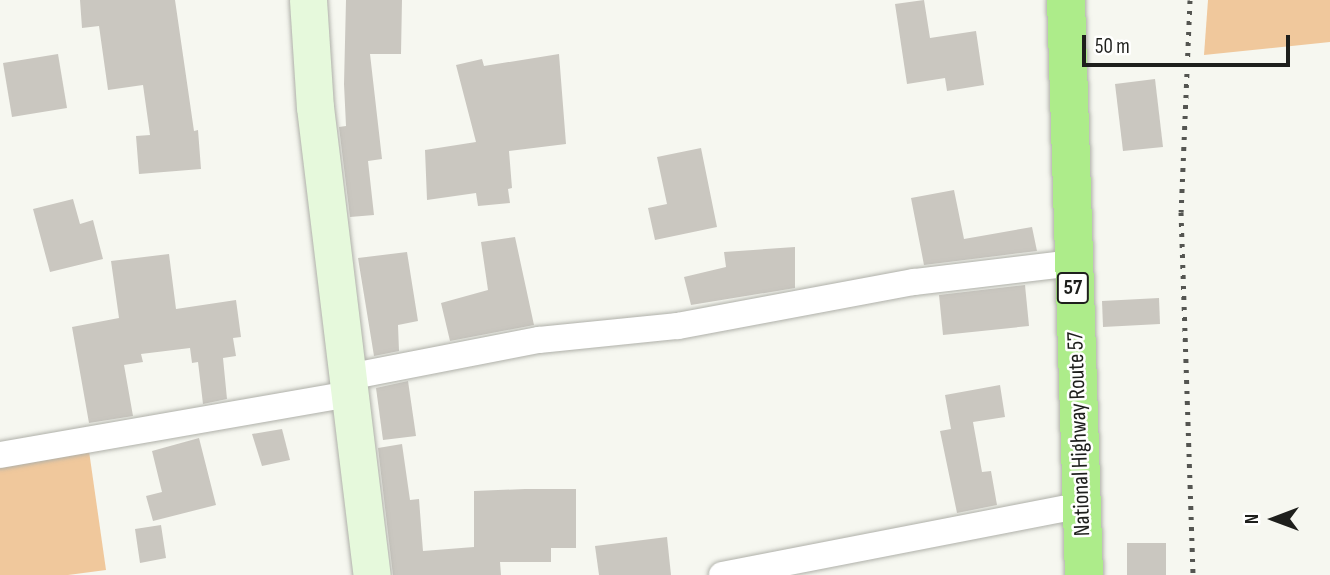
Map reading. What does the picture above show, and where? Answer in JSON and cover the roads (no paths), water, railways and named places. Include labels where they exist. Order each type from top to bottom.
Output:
[{"type":"highway","name":"National Highway Route 57","points":[[1066,0],[1084,575]]},
{"type":"street","points":[[308,0],[315,107],[372,575]]},
{"type":"street","points":[[0,455],[349,386],[539,340],[678,327],[915,282],[1073,263]]},
{"type":"street","points":[[722,575],[1081,505]]},
{"type":"railway","points":[[1190,0],[1181,212],[1193,575]]}]
